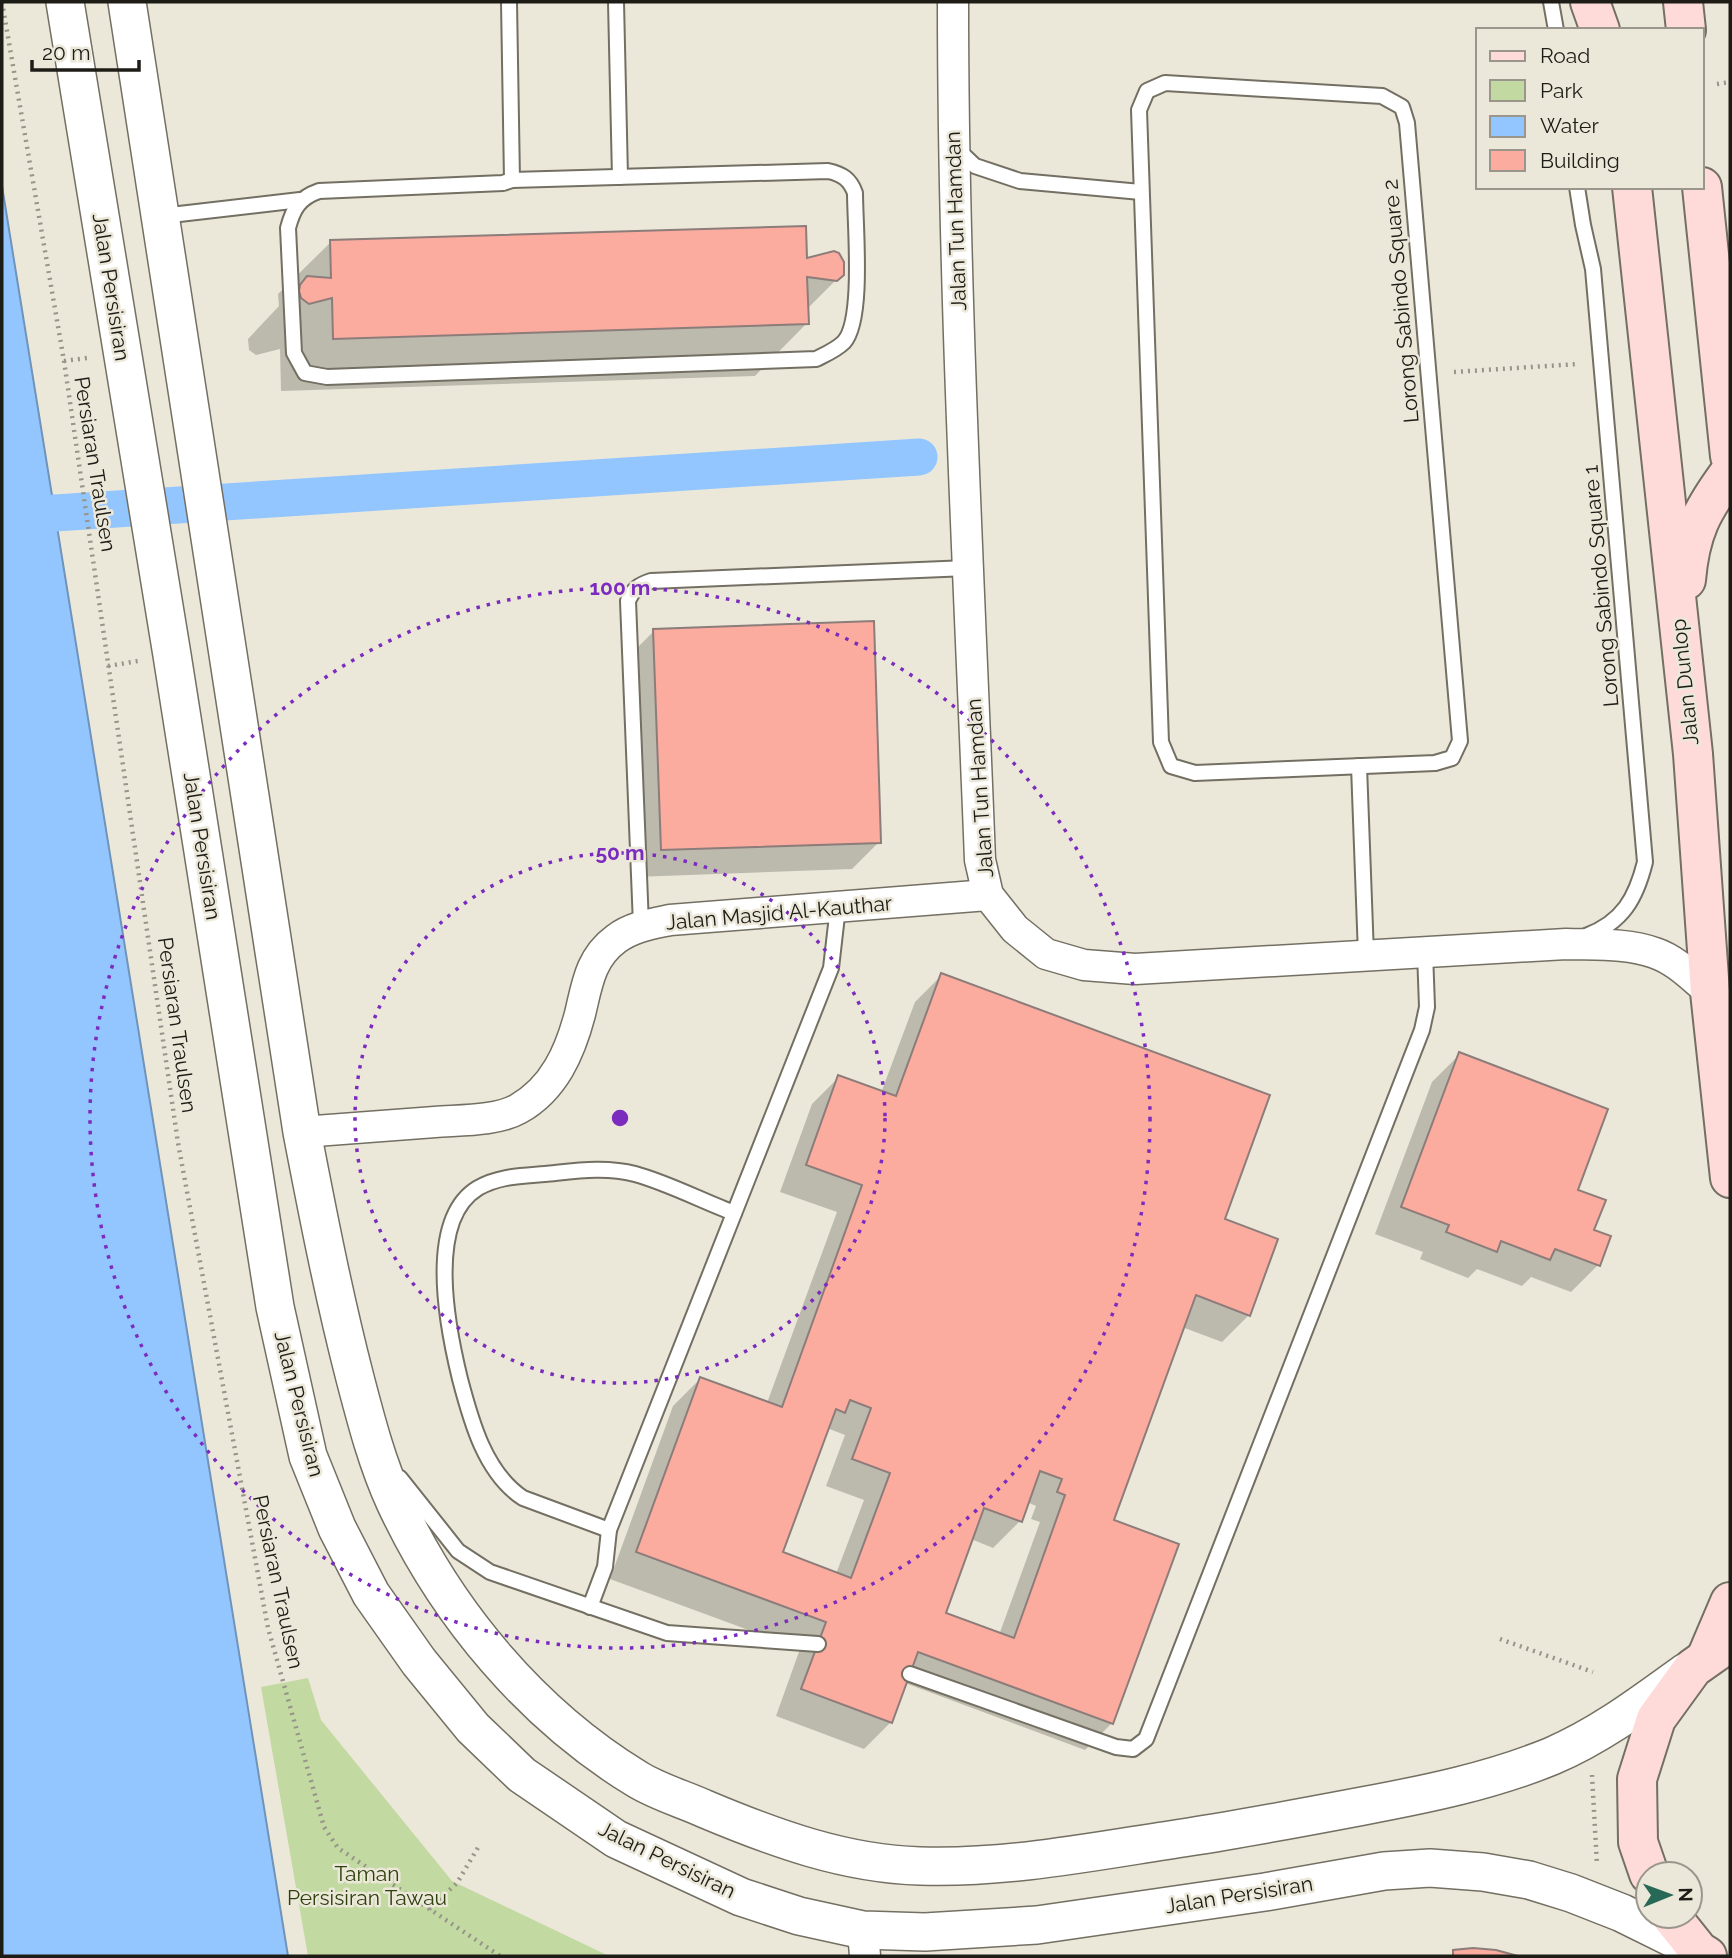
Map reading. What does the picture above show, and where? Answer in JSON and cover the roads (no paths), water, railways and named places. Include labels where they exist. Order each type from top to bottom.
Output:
[{"type":"main road","points":[[1590,2],[1599,28]]},
{"type":"main road","points":[[1613,2],[1615,28]]},
{"type":"main road","points":[[1683,2],[1686,28]]},
{"type":"main road","name":"Jalan Dunlop","points":[[1632,189],[1693,754],[1710,992],[1730,1178]]},
{"type":"main road","points":[[1702,189],[1730,456]]},
{"type":"main road","points":[[1681,645],[1687,568],[1692,541],[1699,517],[1730,472]]},
{"type":"main road","points":[[1644,1860],[1638,1842],[1637,1779],[1656,1719],[1710,1655],[1730,1602]]},
{"type":"main road","points":[[1682,1930],[1703,1955]]},
{"type":"street","name":"Jalan Persisiran","points":[[65,2],[275,1307],[308,1456],[337,1528],[365,1583],[419,1662],[473,1728],[522,1775],[616,1839],[729,1891],[864,1943],[925,1932],[1037,1925],[1265,1892],[1384,1871],[1430,1868],[1517,1878],[1571,1893],[1622,1913],[1703,1955]]},
{"type":"street","points":[[127,2],[302,1132],[334,1298],[366,1423],[394,1501],[436,1578],[478,1638],[525,1690],[582,1739],[639,1781],[759,1832],[810,1848],[868,1861],[919,1866],[957,1865],[1058,1856],[1259,1826],[1446,1790],[1553,1755],[1612,1724],[1710,1655]]},
{"type":"street","name":"Jalan Tun Hamdan","points":[[953,2],[953,145],[968,568],[981,860],[988,895],[1014,929],[1046,954],[1084,965],[1135,969],[1566,944],[1615,946],[1656,953],[1684,969],[1710,992]]},
{"type":"street","name":"Jalan Masjid Al-Kauthar","points":[[302,1132],[482,1118],[516,1110],[541,1093],[558,1072],[570,1045],[586,982],[596,959],[615,940],[641,926],[670,920],[988,895]]},
{"type":"lane","points":[[509,2],[512,180]]},
{"type":"lane","points":[[616,2],[620,177]]},
{"type":"lane","points":[[1551,2],[1556,28]]},
{"type":"lane","name":"Lorong Sabindo Square 2","points":[[1165,83],[1382,96],[1402,107],[1407,123],[1460,741],[1452,758],[1435,763],[1195,773],[1171,766],[1161,742],[1141,192],[1139,110],[1147,92],[1165,83]]},
{"type":"lane","points":[[953,145],[975,166],[1020,181],[1141,192]]},
{"type":"lane","points":[[161,216],[300,200],[323,189],[503,183],[512,180],[828,171],[846,178],[855,193],[856,306],[852,326],[845,340],[832,352],[816,359],[315,376],[305,373],[294,353],[288,228],[291,214],[300,200]]},
{"type":"lane","name":"Lorong Sabindo Square 1","points":[[1566,944],[1600,931],[1624,912],[1639,887],[1645,862],[1593,269],[1577,189]]},
{"type":"lane","points":[[641,926],[628,601],[632,591],[651,581],[968,568]]},
{"type":"lane","points":[[1359,766],[1366,955]]},
{"type":"lane","points":[[590,1607],[605,1567],[609,1530],[831,968],[838,907]]},
{"type":"lane","points":[[910,1674],[1116,1747],[1133,1749],[1146,1739],[1422,1030],[1427,1007],[1425,952]]},
{"type":"lane","points":[[609,1530],[523,1499],[500,1479],[466,1402],[454,1354],[445,1286],[446,1246],[452,1221],[459,1205],[476,1189],[500,1178],[595,1169],[636,1175],[734,1213]]},
{"type":"lane","points":[[366,1423],[392,1467],[458,1551],[490,1572],[667,1633],[818,1644]]},
{"type":"water","points":[[2,186],[288,1956],[2,1956]]},
{"type":"waterway","points":[[55,513],[919,457]]},
{"type":"park label","name":"Taman Persisiran Tawau","points":[[367,1886]]}]
